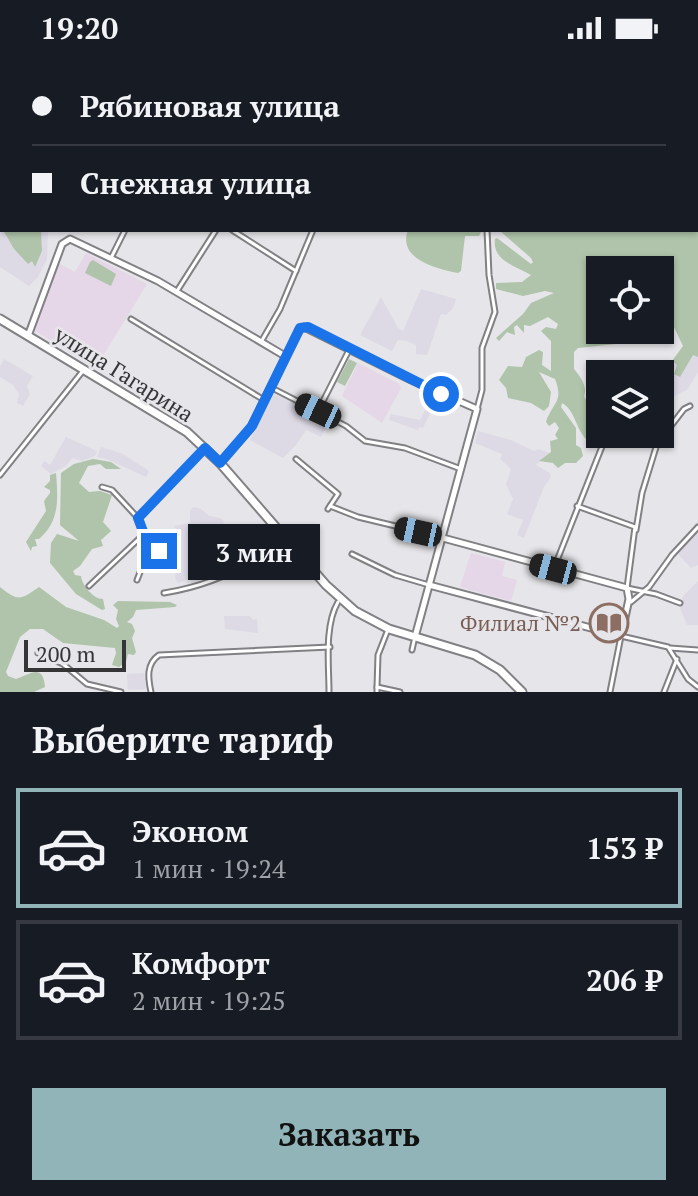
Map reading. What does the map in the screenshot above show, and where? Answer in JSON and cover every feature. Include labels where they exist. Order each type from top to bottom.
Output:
[{"type":"main road","name":"улица Гагарина","points":[[1,322],[187,432],[316,577],[359,618],[414,642],[480,662],[520,692]]},
{"type":"main road","name":"улица Гагарина","points":[[339,601],[414,642]]},
{"type":"street","points":[[111,258],[124,232]]},
{"type":"street","points":[[177,291],[215,232]]},
{"type":"street","points":[[235,232],[297,272]]},
{"type":"street","points":[[261,342],[280,309],[312,232]]},
{"type":"street","points":[[414,642],[482,390],[482,348],[495,312],[487,232]]},
{"type":"street","points":[[28,338],[64,241],[72,239],[177,291],[285,356]]},
{"type":"street","points":[[131,319],[264,400]]},
{"type":"street","points":[[218,464],[248,432],[299,330],[308,327],[411,380],[477,409]]},
{"type":"street","points":[[318,411],[349,348]]},
{"type":"street","points":[[0,475],[83,371]]},
{"type":"street","points":[[270,387],[349,428],[365,441],[434,457],[461,469]]},
{"type":"street","points":[[610,692],[627,609],[635,529],[645,484],[657,444],[684,409],[690,406]]},
{"type":"street","points":[[553,569],[601,448]]},
{"type":"street","points":[[138,518],[203,449]]},
{"type":"street","points":[[296,459],[338,494],[329,508],[680,603]]},
{"type":"street","points":[[102,487],[112,490],[138,518],[144,534],[163,558]]},
{"type":"street","points":[[577,506],[635,529]]},
{"type":"street","points":[[627,609],[698,527]]},
{"type":"street","points":[[89,586],[144,534]]},
{"type":"street","points":[[164,593],[200,586],[221,577],[266,553],[283,539]]},
{"type":"street","points":[[137,580],[144,562],[156,547]]},
{"type":"street","points":[[352,554],[395,575],[429,585],[681,651],[698,650]]},
{"type":"street","points":[[329,692],[333,614],[339,601]]},
{"type":"street","points":[[387,632],[378,655],[377,689],[400,692]]},
{"type":"street","points":[[151,692],[148,671],[154,658],[159,655],[330,647]]},
{"type":"street","points":[[668,647],[693,691]]},
{"type":"street","points":[[38,653],[63,664],[87,684],[121,692]]},
{"type":"street","points":[[664,692],[677,659]]},
{"type":"street","points":[[690,681],[698,687]]},
{"type":"shaded area","points":[[0,232],[4,232],[14,249],[28,264],[32,260],[35,267],[42,251],[41,232],[48,232],[47,259],[38,277],[29,286],[0,267]]},
{"type":"shaded area","points":[[86,253],[147,284],[96,367],[35,331],[58,263],[75,272]]},
{"type":"shaded area","points":[[421,289],[456,299],[446,315],[441,314],[427,355],[416,354],[416,345],[407,341],[398,340],[392,351],[360,335],[381,297],[398,328],[403,331]]},
{"type":"shaded area","points":[[693,354],[698,357],[698,372],[687,390],[674,396],[674,374],[679,377]]},
{"type":"shaded area","points":[[4,359],[33,376],[27,386],[30,394],[23,406],[17,403],[19,394],[13,385],[0,377]]},
{"type":"shaded area","points":[[358,363],[399,384],[401,388],[382,423],[342,396]]},
{"type":"shaded area","points":[[274,394],[323,417],[322,420],[328,423],[321,437],[306,430],[283,458],[250,440]]},
{"type":"shaded area","points":[[427,407],[432,409],[423,428],[419,427],[418,430],[389,420],[391,414],[420,420]]},
{"type":"shaded area","points":[[478,431],[511,440],[534,451],[539,449],[549,453],[536,465],[550,473],[551,477],[524,538],[517,535],[523,520],[507,514],[513,499],[506,484],[511,469],[500,459],[502,454],[475,443]]},
{"type":"shaded area","points":[[66,437],[97,451],[95,456],[82,461],[72,458],[66,466],[51,474],[41,466],[44,461],[50,465]]},
{"type":"shaded area","points":[[101,447],[123,454],[149,471],[146,477],[97,457]]},
{"type":"shaded area","points":[[194,507],[224,522],[217,549],[216,570],[178,583],[175,578],[178,558],[172,550],[176,546],[171,539],[179,534],[174,526],[190,523],[190,510]]},
{"type":"shaded area","points":[[698,532],[698,565],[691,568],[677,553]]},
{"type":"shaded area","points":[[471,553],[505,562],[502,576],[517,580],[511,601],[460,587]]},
{"type":"shaded area","points":[[698,581],[698,625],[687,625],[680,608],[683,596]]},
{"type":"shaded area","points":[[224,616],[257,619],[258,633],[225,629]]},
{"type":"shaded area","points":[[144,673],[146,689],[128,690],[127,674]]},
{"type":"green space","points":[[4,232],[41,232],[42,251],[35,267],[32,261],[28,264]]},
{"type":"green space","points":[[408,232],[481,232],[479,236],[465,236],[461,271],[458,273],[421,261],[408,248]]},
{"type":"green space","points":[[501,232],[698,232],[698,357],[693,355],[680,377],[674,374],[677,365],[673,360],[683,346],[674,327],[674,256],[586,256],[586,344],[616,344],[578,348],[574,352],[574,369],[585,389],[586,439],[570,410],[562,403],[561,407],[576,428],[576,445],[581,448],[583,456],[576,463],[565,463],[558,468],[553,463],[539,461],[551,452],[550,441],[558,439],[555,435],[559,428],[555,422],[549,426],[546,422],[558,397],[555,379],[539,372],[551,392],[549,406],[544,411],[531,403],[508,398],[506,388],[499,380],[508,366],[522,367],[526,357],[539,350],[543,352],[542,365],[551,371],[551,341],[541,331],[546,327],[556,329],[558,324],[548,317],[530,326],[524,325],[524,333],[517,325],[514,327],[515,335],[507,332],[499,341],[496,338],[531,303],[554,293],[545,291],[523,296],[496,289],[496,283],[522,282],[531,275],[501,258],[495,239],[531,264],[533,262]]},
{"type":"green space","points":[[93,260],[116,274],[111,286],[85,273]]},
{"type":"green space","points":[[349,359],[357,363],[345,386],[337,382]]},
{"type":"green space","points":[[93,459],[111,462],[121,469],[106,469],[100,464],[88,466],[79,483],[89,492],[100,491],[112,495],[103,522],[111,531],[101,540],[103,546],[92,549],[73,571],[81,576],[92,594],[103,599],[105,609],[102,610],[76,594],[50,563],[51,543],[57,534],[79,541],[60,525],[61,473],[74,464]]},
{"type":"green space","points":[[56,473],[54,517],[46,532],[35,539],[37,546],[32,547],[31,551],[26,542],[46,511],[44,501],[50,490],[44,487],[50,481],[50,475]]},
{"type":"green space","points":[[0,587],[20,598],[39,587],[66,607],[104,620],[117,628],[118,610],[113,605],[118,601],[170,602],[177,605],[136,610],[127,622],[132,624],[135,631],[132,638],[136,652],[134,655],[128,654],[126,662],[119,667],[112,665],[115,648],[63,643],[43,629],[30,629],[20,637],[6,672],[16,679],[38,672],[44,679],[45,687],[34,692],[0,692]]},
{"type":"place","name":"Филиал №2","points":[[609,623]]},
{"type":"route","points":[[159,551],[144,534],[138,518],[205,448],[220,463],[242,440],[252,426],[300,328],[308,327],[441,394]]}]
